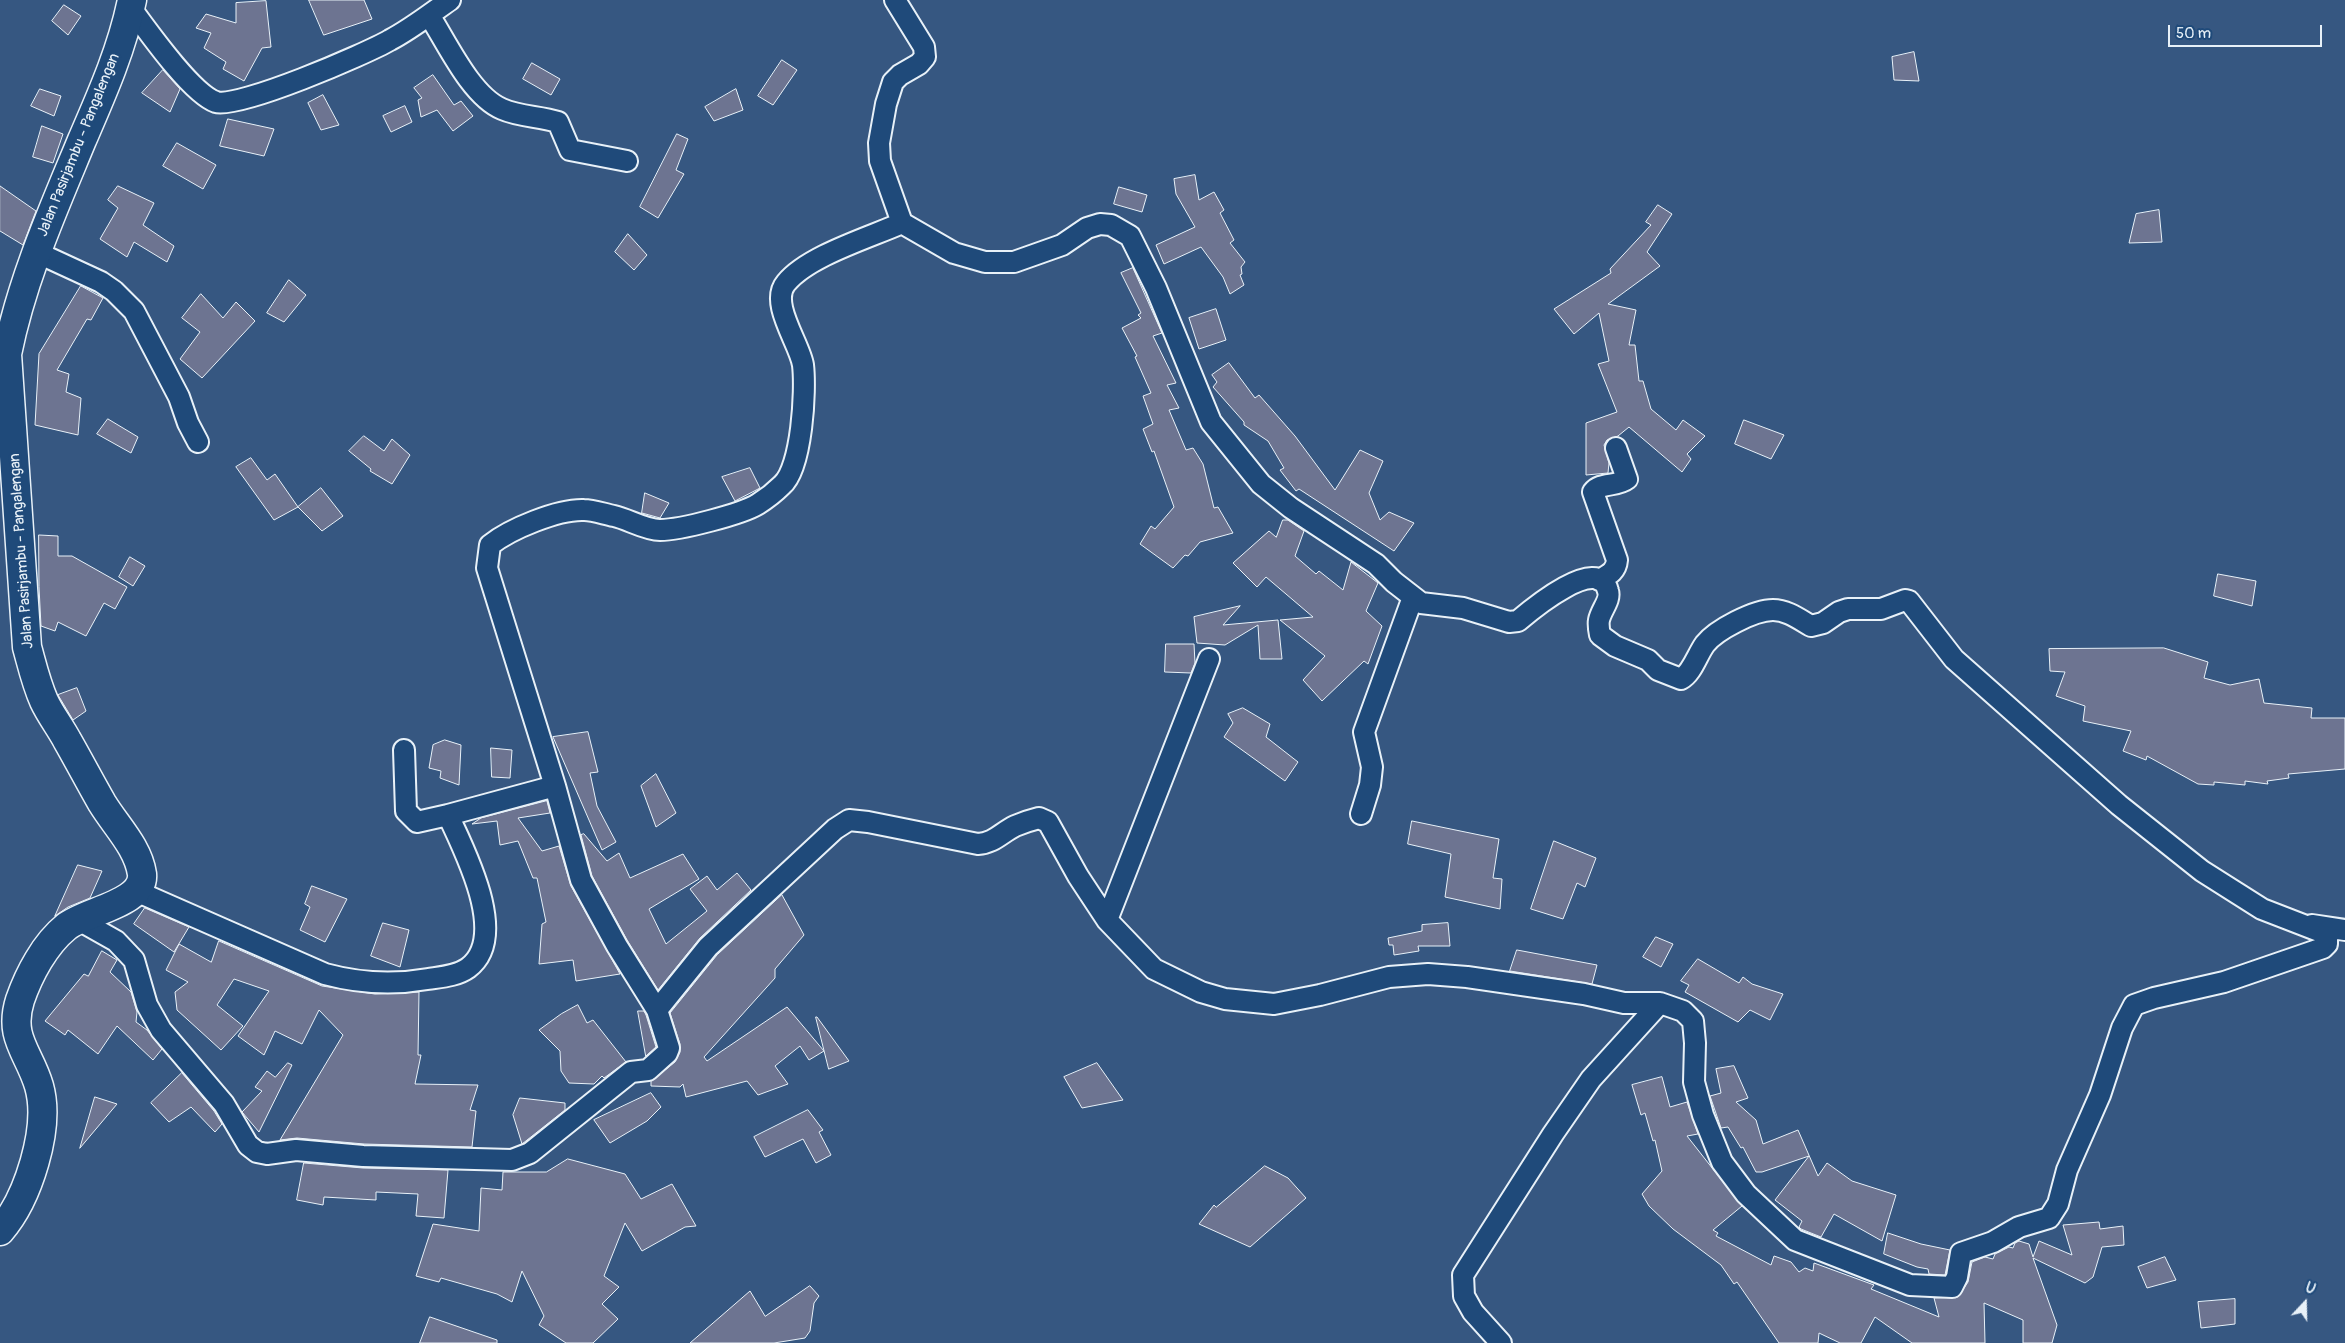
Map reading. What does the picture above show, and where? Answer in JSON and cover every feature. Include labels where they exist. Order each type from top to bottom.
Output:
[{"type":"main road","name":"Jalan Pasirjambu - Pangalengan","points":[[131,4],[113,65],[36,252],[14,322],[7,354],[28,647],[35,678],[45,702],[103,804],[139,858],[142,878],[136,891]]},
{"type":"main road","points":[[0,1231],[11,1218],[33,1171],[42,1114],[39,1087],[16,1034],[17,1015],[21,999],[44,950],[64,928],[77,919],[130,899],[136,891]]},
{"type":"street","points":[[131,4],[154,39],[187,79],[218,102],[268,93],[390,41],[450,0]]},
{"type":"street","points":[[657,1010],[708,947],[835,829],[849,820],[868,822],[978,844],[992,841],[1014,827],[1038,818],[1048,822],[1078,876],[1107,920],[1154,969],[1201,992],[1225,999],[1274,1004],[1320,995],[1390,977],[1428,974],[1467,977],[1584,994],[1624,1003],[1660,1002],[1683,1011],[1693,1021],[1695,1043],[1694,1082],[1703,1115],[1722,1162],[1746,1194],[1774,1223],[1795,1240],[1910,1285],[1952,1287],[1957,1278],[1961,1253],[1993,1242],[2019,1227],[2049,1218],[2058,1204],[2067,1170],[2100,1095],[2122,1028],[2134,1005],[2154,998],[2224,982],[2323,948],[2327,944],[2327,936],[2324,934],[2262,909],[2202,871],[2119,805],[1954,660],[1909,601],[1905,600],[1881,609],[1848,609],[1823,623],[1811,626],[1790,613],[1772,610],[1740,620],[1716,634],[1705,644],[1684,678],[1677,679],[1658,670],[1648,660],[1635,653],[1615,646],[1600,635],[1598,622],[1609,595],[1606,585],[1599,580],[1588,578],[1564,588],[1546,598],[1518,621],[1514,622],[1463,608],[1421,603],[1394,582],[1376,564],[1290,508],[1260,484],[1240,460],[1211,422],[1156,288],[1130,236],[1111,225],[1100,224],[1087,228],[1062,245],[1014,262],[985,262],[954,253],[902,223],[880,161],[879,143],[886,104],[893,82],[900,75],[919,64],[925,57],[925,53],[924,47],[895,0]]},
{"type":"street","points":[[429,15],[469,80],[482,96],[501,109],[558,122],[570,150],[627,161]]},
{"type":"street","points":[[77,919],[116,941],[134,960],[146,1005],[161,1030],[224,1104],[248,1145],[257,1152],[267,1154],[296,1150],[363,1156],[512,1160],[530,1153],[631,1072],[648,1070],[667,1053],[669,1048],[657,1010],[617,946],[581,880],[555,786],[487,568],[490,545],[502,535],[545,518],[584,510],[615,516],[659,530],[689,526],[757,505],[784,484],[795,462],[801,429],[804,380],[802,363],[781,308],[784,285],[803,266],[902,223]]},
{"type":"street","points":[[36,252],[101,282],[120,296],[134,311],[179,397],[188,423],[198,442]]},
{"type":"street","points":[[1599,580],[1615,569],[1617,560],[1593,492],[1600,487],[1623,482],[1627,479],[1616,448]]},
{"type":"street","points":[[1361,814],[1370,785],[1372,767],[1364,732],[1413,597]]},
{"type":"street","points":[[1107,920],[1209,659]]},
{"type":"street","points":[[404,750],[406,811],[417,822],[555,786]]},
{"type":"street","points":[[136,891],[325,974],[346,980],[409,982],[454,974],[469,968],[478,958],[485,937],[486,926],[483,907],[470,862],[448,815]]},
{"type":"street","points":[[2296,922],[2345,930]]},
{"type":"street","points":[[1501,1343],[1473,1312],[1464,1296],[1463,1275],[1547,1142],[1591,1079],[1660,1002]]},
{"type":"building","points":[[309,0],[364,0],[372,19],[324,35]]},
{"type":"building","points":[[266,1],[271,47],[262,48],[244,81],[223,69],[226,62],[204,48],[211,33],[196,28],[206,14],[236,23],[236,3]]},
{"type":"building","points":[[64,5],[81,16],[68,35],[52,21]]},
{"type":"building","points":[[1914,52],[1919,81],[1894,80],[1892,57]]},
{"type":"building","points":[[782,60],[797,70],[773,105],[758,96]]},
{"type":"building","points":[[532,63],[560,79],[551,95],[523,79]]},
{"type":"building","points":[[163,70],[180,89],[170,112],[142,93]]},
{"type":"building","points":[[433,75],[454,105],[461,101],[473,116],[453,131],[437,110],[421,117],[418,100],[422,98],[414,88]]},
{"type":"building","points":[[40,89],[61,96],[54,116],[31,106]]},
{"type":"building","points":[[736,89],[743,110],[714,121],[705,107]]},
{"type":"building","points":[[323,95],[339,125],[321,130],[308,103]]},
{"type":"building","points":[[405,106],[412,122],[391,132],[383,116]]},
{"type":"building","points":[[228,119],[274,129],[264,156],[220,146]]},
{"type":"building","points":[[42,126],[63,134],[53,163],[33,157]]},
{"type":"building","points":[[677,134],[688,139],[676,170],[684,174],[658,218],[640,207]]},
{"type":"building","points":[[177,143],[216,165],[203,189],[163,166]]},
{"type":"building","points":[[1195,175],[1199,200],[1214,192],[1224,210],[1220,213],[1234,240],[1230,243],[1245,262],[1241,267],[1242,274],[1240,275],[1244,285],[1230,294],[1223,277],[1201,247],[1164,264],[1156,245],[1195,227],[1176,194],[1174,179]]},
{"type":"building","points":[[0,186],[36,211],[23,245],[0,231]]},
{"type":"building","points":[[118,186],[154,203],[143,225],[174,246],[167,262],[134,242],[127,257],[100,239],[118,208],[108,200]]},
{"type":"building","points":[[1119,187],[1147,195],[1142,212],[1114,204]]},
{"type":"building","points":[[1658,205],[1672,214],[1647,252],[1660,266],[1608,304],[1636,310],[1629,345],[1635,345],[1639,381],[1643,381],[1651,409],[1676,430],[1683,420],[1705,436],[1687,454],[1691,459],[1682,472],[1629,427],[1618,436],[1607,440],[1604,445],[1609,463],[1608,473],[1586,475],[1586,423],[1617,412],[1598,364],[1609,361],[1599,313],[1574,334],[1554,309],[1611,273],[1610,269],[1651,225],[1646,222]]},
{"type":"building","points":[[2159,210],[2162,242],[2129,243],[2136,214]]},
{"type":"building","points":[[628,234],[647,255],[634,270],[615,252]]},
{"type":"building","points":[[1133,268],[1162,333],[1153,336],[1176,383],[1167,385],[1179,408],[1169,410],[1186,450],[1193,448],[1203,464],[1214,508],[1218,507],[1233,533],[1200,542],[1188,556],[1185,555],[1173,568],[1140,544],[1151,526],[1155,529],[1174,507],[1154,451],[1152,452],[1143,429],[1153,424],[1143,396],[1151,393],[1135,357],[1137,356],[1122,328],[1141,318],[1138,315],[1141,313],[1121,273]]},
{"type":"building","points":[[289,280],[306,295],[284,322],[267,313]]},
{"type":"building","points":[[81,286],[103,298],[91,320],[87,319],[57,370],[69,374],[66,392],[81,398],[78,435],[35,425],[39,354]]},
{"type":"building","points":[[201,294],[223,318],[236,302],[255,321],[202,378],[180,359],[200,332],[182,318]]},
{"type":"building","points":[[1216,309],[1226,340],[1199,349],[1189,318]]},
{"type":"building","points":[[1229,363],[1255,398],[1259,395],[1295,436],[1335,490],[1360,450],[1383,461],[1369,493],[1380,520],[1389,512],[1414,523],[1394,551],[1299,489],[1296,491],[1280,470],[1284,468],[1268,441],[1244,425],[1244,422],[1213,387],[1217,382],[1212,375]]},
{"type":"building","points":[[108,419],[138,437],[131,453],[97,434]]},
{"type":"building","points":[[1744,420],[1784,435],[1771,459],[1735,444]]},
{"type":"building","points":[[364,436],[384,451],[392,439],[410,455],[392,484],[370,471],[371,469],[349,451]]},
{"type":"building","points":[[251,458],[267,480],[275,474],[298,507],[274,520],[236,467]]},
{"type":"building","points":[[750,468],[760,488],[735,501],[722,477]]},
{"type":"building","points":[[321,488],[343,516],[322,531],[298,507]]},
{"type":"building","points":[[645,493],[669,503],[660,518],[642,513]]},
{"type":"building","points":[[1283,520],[1288,520],[1304,531],[1295,556],[1316,574],[1319,571],[1343,590],[1351,562],[1378,583],[1366,611],[1382,626],[1368,664],[1364,661],[1322,701],[1303,680],[1325,656],[1280,620],[1313,617],[1266,577],[1257,587],[1233,563],[1269,531],[1276,537]]},
{"type":"building","points":[[39,535],[58,536],[58,556],[72,556],[127,587],[115,609],[104,603],[86,636],[58,622],[55,631],[41,626]]},
{"type":"building","points":[[130,557],[145,566],[133,586],[119,577]]},
{"type":"building","points":[[2218,574],[2256,581],[2252,606],[2214,596]]},
{"type":"building","points":[[1240,606],[1223,625],[1278,620],[1282,659],[1260,659],[1258,625],[1225,645],[1197,643],[1194,617]]},
{"type":"building","points":[[1166,644],[1194,644],[1195,663],[1191,673],[1165,672]]},
{"type":"building","points":[[2164,648],[2208,662],[2204,678],[2230,685],[2259,679],[2264,703],[2312,708],[2311,718],[2345,718],[2345,769],[2288,774],[2289,778],[2267,781],[2268,784],[2245,781],[2245,785],[2214,782],[2214,785],[2198,784],[2147,756],[2146,760],[2123,751],[2131,731],[2083,721],[2085,706],[2056,696],[2065,672],[2050,671],[2049,649]]},
{"type":"building","points":[[77,688],[86,711],[73,720],[58,695]]},
{"type":"building","points":[[1243,708],[1270,724],[1266,737],[1298,762],[1285,781],[1224,737],[1233,723],[1228,714]]},
{"type":"building","points":[[588,732],[598,772],[590,773],[597,806],[616,842],[602,850],[553,737]]},
{"type":"building","points":[[445,740],[461,745],[459,785],[440,778],[441,771],[429,768],[433,745]]},
{"type":"building","points":[[491,748],[512,750],[510,778],[492,777]]},
{"type":"building","points":[[656,774],[676,813],[656,827],[641,786]]},
{"type":"building","points":[[547,801],[550,813],[518,818],[542,851],[559,846],[571,886],[620,974],[576,981],[573,960],[539,964],[542,924],[546,922],[537,878],[533,878],[518,841],[500,845],[497,821],[472,824],[481,818]]},
{"type":"building","points":[[1412,821],[1499,839],[1493,878],[1502,879],[1500,909],[1445,897],[1451,854],[1408,844]]},
{"type":"building","points":[[584,834],[607,861],[619,853],[630,878],[683,854],[699,879],[649,909],[666,944],[707,911],[690,889],[707,876],[717,890],[737,873],[751,890],[700,938],[658,990],[627,940],[592,876],[581,835]]},
{"type":"building","points":[[1554,841],[1596,858],[1585,887],[1577,883],[1563,919],[1531,909]]},
{"type":"building","points":[[78,865],[102,871],[90,898],[68,907],[55,916]]},
{"type":"building","points":[[312,886],[347,899],[325,942],[300,930],[310,907],[305,904]]},
{"type":"building","points":[[782,895],[804,935],[775,969],[775,978],[704,1057],[707,1061],[787,1007],[824,1051],[809,1060],[800,1046],[775,1066],[788,1084],[758,1095],[747,1081],[686,1097],[683,1084],[680,1087],[651,1086],[651,1081],[675,1062],[680,1052],[680,1044],[670,1013],[717,955]]},
{"type":"building","points":[[145,908],[189,927],[174,952],[134,924]]},
{"type":"building","points":[[383,923],[409,930],[400,967],[371,956]]},
{"type":"building","points":[[1448,923],[1450,946],[1418,946],[1419,951],[1394,955],[1393,945],[1389,945],[1388,938],[1422,931],[1422,925]]},
{"type":"building","points":[[1656,937],[1673,944],[1661,967],[1643,957]]},
{"type":"building","points":[[219,941],[322,986],[375,994],[419,992],[418,1055],[421,1055],[415,1084],[478,1085],[470,1110],[476,1111],[472,1147],[364,1144],[297,1138],[280,1140],[343,1035],[319,1010],[302,1044],[275,1031],[264,1055],[238,1036],[269,991],[234,979],[217,1005],[243,1026],[221,1050],[177,1010],[175,992],[188,982],[166,970],[179,944],[211,962]]},
{"type":"building","points":[[1517,950],[1597,965],[1592,984],[1510,971]]},
{"type":"building","points":[[102,951],[117,960],[110,972],[131,992],[137,1012],[136,1022],[147,1030],[162,1049],[153,1060],[117,1026],[98,1054],[68,1030],[65,1035],[45,1021],[84,974],[88,976]]},
{"type":"building","points":[[1698,959],[1739,983],[1743,977],[1752,984],[1783,994],[1770,1020],[1750,1010],[1738,1022],[1685,992],[1689,985],[1681,981]]},
{"type":"building","points":[[578,1005],[587,1023],[593,1020],[626,1062],[604,1078],[602,1076],[594,1084],[569,1083],[561,1071],[560,1051],[539,1030],[561,1014]]},
{"type":"building","points":[[638,1011],[644,1011],[646,1015],[656,1047],[646,1056]]},
{"type":"building","points":[[817,1017],[849,1061],[829,1069]]},
{"type":"building","points":[[288,1063],[292,1065],[259,1132],[242,1112],[262,1091],[255,1087],[267,1071],[275,1077]]},
{"type":"building","points":[[1097,1063],[1123,1100],[1082,1108],[1064,1077]]},
{"type":"building","points":[[1734,1066],[1748,1098],[1736,1102],[1756,1120],[1763,1144],[1798,1130],[1818,1176],[1827,1163],[1852,1181],[1896,1195],[1882,1241],[1834,1214],[1821,1237],[1801,1229],[1799,1227],[1802,1221],[1775,1200],[1809,1156],[1762,1172],[1756,1172],[1743,1147],[1741,1148],[1728,1127],[1721,1128],[1710,1096],[1721,1093],[1716,1069]]},
{"type":"building","points":[[182,1073],[214,1111],[222,1124],[215,1132],[191,1107],[169,1122],[151,1103]]},
{"type":"building","points":[[1662,1077],[1670,1107],[1687,1102],[1698,1134],[1687,1136],[1742,1206],[1713,1230],[1718,1233],[1716,1236],[1771,1265],[1774,1256],[1791,1262],[1799,1272],[1805,1268],[1813,1271],[1814,1263],[1874,1285],[1871,1289],[1939,1317],[1934,1298],[1958,1297],[1968,1282],[1972,1262],[1985,1257],[1993,1259],[1995,1254],[2009,1247],[2013,1248],[2015,1243],[2019,1241],[2029,1244],[2033,1257],[2039,1241],[2072,1255],[2063,1225],[2099,1222],[2100,1229],[2123,1226],[2124,1245],[2102,1247],[2093,1277],[2085,1283],[2033,1258],[2057,1325],[2052,1343],[2023,1343],[2023,1320],[1984,1303],[1985,1343],[1912,1343],[1875,1317],[1861,1343],[1840,1343],[1819,1333],[1818,1343],[1779,1343],[1737,1282],[1734,1284],[1721,1265],[1673,1229],[1649,1206],[1642,1194],[1662,1171],[1655,1140],[1653,1141],[1645,1113],[1641,1115],[1632,1085]]},
{"type":"building","points":[[651,1093],[661,1107],[647,1121],[610,1143],[594,1120]]},
{"type":"building","points":[[95,1097],[117,1104],[80,1148]]},
{"type":"building","points":[[520,1098],[565,1103],[565,1110],[522,1144],[513,1115]]},
{"type":"building","points":[[808,1110],[823,1130],[819,1132],[831,1155],[816,1163],[803,1139],[765,1157],[754,1137]]},
{"type":"building","points":[[568,1159],[625,1174],[641,1199],[672,1184],[696,1226],[685,1227],[642,1251],[625,1223],[604,1276],[619,1287],[602,1304],[618,1319],[593,1343],[566,1343],[539,1325],[544,1316],[522,1271],[512,1302],[497,1294],[441,1278],[439,1282],[416,1276],[433,1224],[479,1231],[481,1188],[502,1190],[503,1172],[546,1172]]},
{"type":"building","points":[[304,1163],[363,1168],[448,1170],[444,1218],[416,1216],[418,1194],[376,1192],[376,1200],[324,1197],[323,1205],[297,1200]]},
{"type":"building","points":[[1265,1166],[1288,1178],[1306,1198],[1250,1247],[1199,1224],[1214,1205],[1216,1207]]},
{"type":"building","points":[[1888,1233],[1921,1244],[1950,1250],[1945,1275],[1929,1274],[1928,1269],[1917,1267],[1884,1254]]},
{"type":"building","points":[[2165,1257],[2176,1280],[2147,1288],[2138,1267]]},
{"type":"building","points":[[810,1286],[819,1296],[814,1303],[810,1331],[805,1338],[774,1343],[690,1343],[750,1291],[765,1316]]},
{"type":"building","points":[[2235,1299],[2235,1324],[2201,1328],[2198,1302]]},
{"type":"building","points":[[430,1317],[497,1340],[497,1343],[420,1343]]}]
